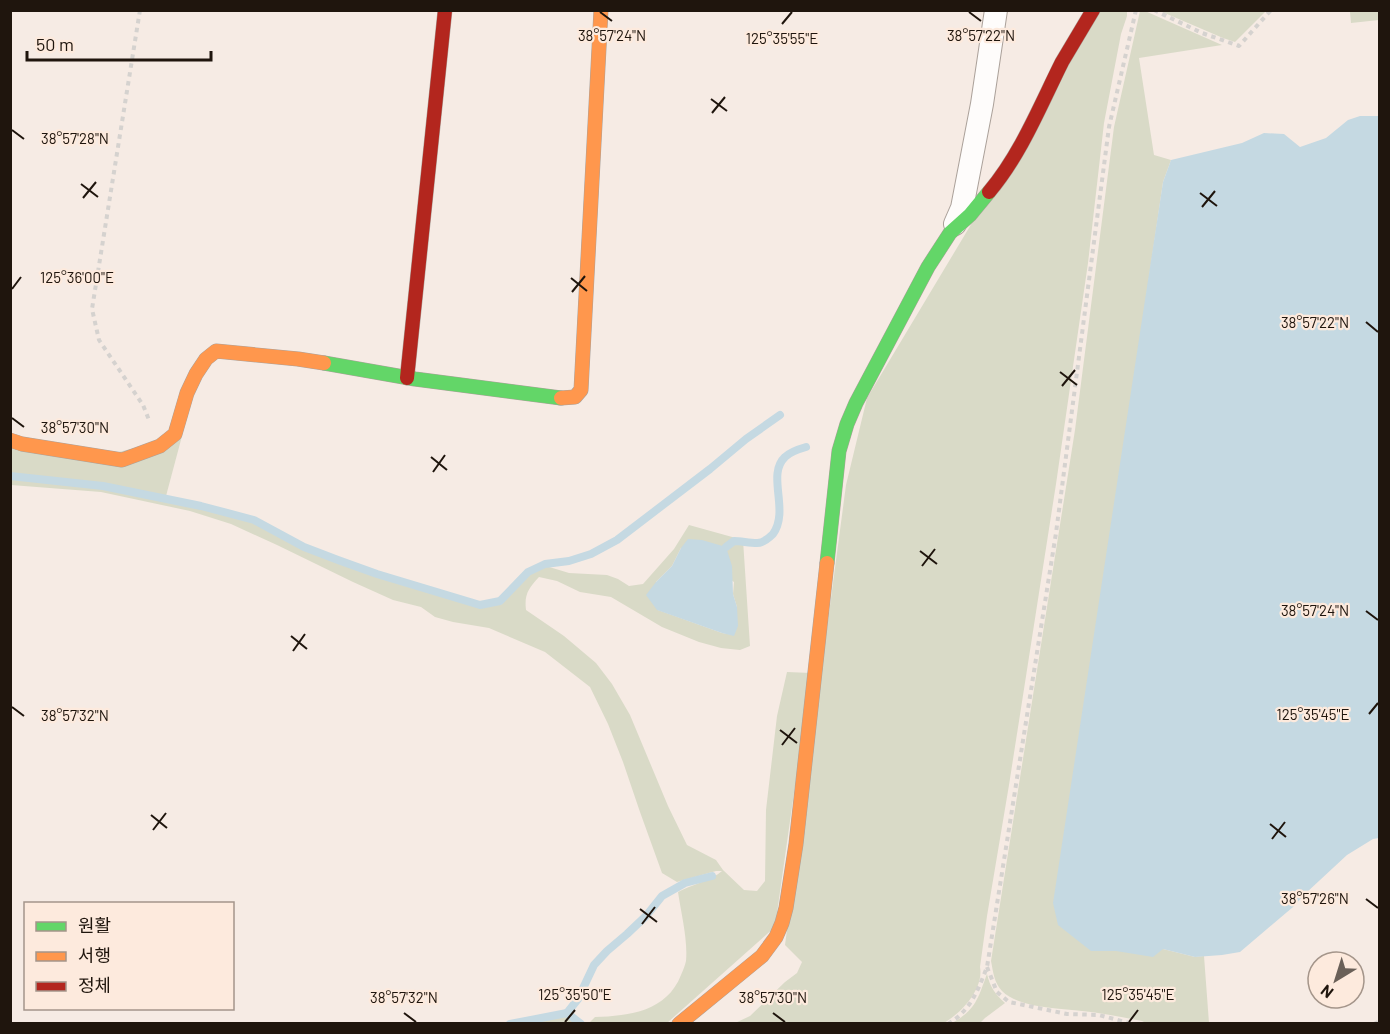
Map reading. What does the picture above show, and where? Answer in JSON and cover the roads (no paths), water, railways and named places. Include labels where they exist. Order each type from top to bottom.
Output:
[{"type":"street","points":[[407,378],[445,10]]},
{"type":"street","points":[[10,440],[22,444],[122,460],[160,446],[175,434],[187,393],[196,374],[206,359],[216,351],[298,359],[407,378],[560,398],[575,397],[582,390],[601,10]]},
{"type":"street","points":[[679,1023],[762,956],[783,923],[796,844],[839,451],[856,403],[928,267],[950,234],[962,208],[982,104],[996,10]]},
{"type":"street","points":[[950,234],[992,189],[1013,159],[1063,61],[1093,10]]},
{"type":"water","points":[[1360,116],[1380,116],[1379,838],[1373,839],[1347,855],[1293,907],[1240,952],[1195,957],[1163,949],[1153,957],[1116,951],[1091,951],[1058,925],[1053,903],[1163,182],[1171,160],[1242,143],[1264,133],[1284,134],[1300,147],[1326,138],[1348,120]]},
{"type":"water","points":[[688,539],[702,540],[726,547],[732,566],[733,594],[737,607],[738,626],[734,636],[657,610],[646,595],[672,566]]},
{"type":"waterway","points":[[10,476],[103,486],[201,506],[254,520],[304,547],[338,560],[480,605],[500,601],[528,572],[545,564],[569,561],[591,554],[617,540],[780,415]]},
{"type":"waterway","points":[[726,547],[734,541],[759,543],[773,534],[778,525],[777,483],[780,464],[789,454],[806,447]]},
{"type":"waterway","points":[[567,1013],[578,999],[594,965],[646,916],[662,896],[685,883],[712,876]]},
{"type":"waterway","points":[[510,1024],[567,1013],[581,1024]]}]
